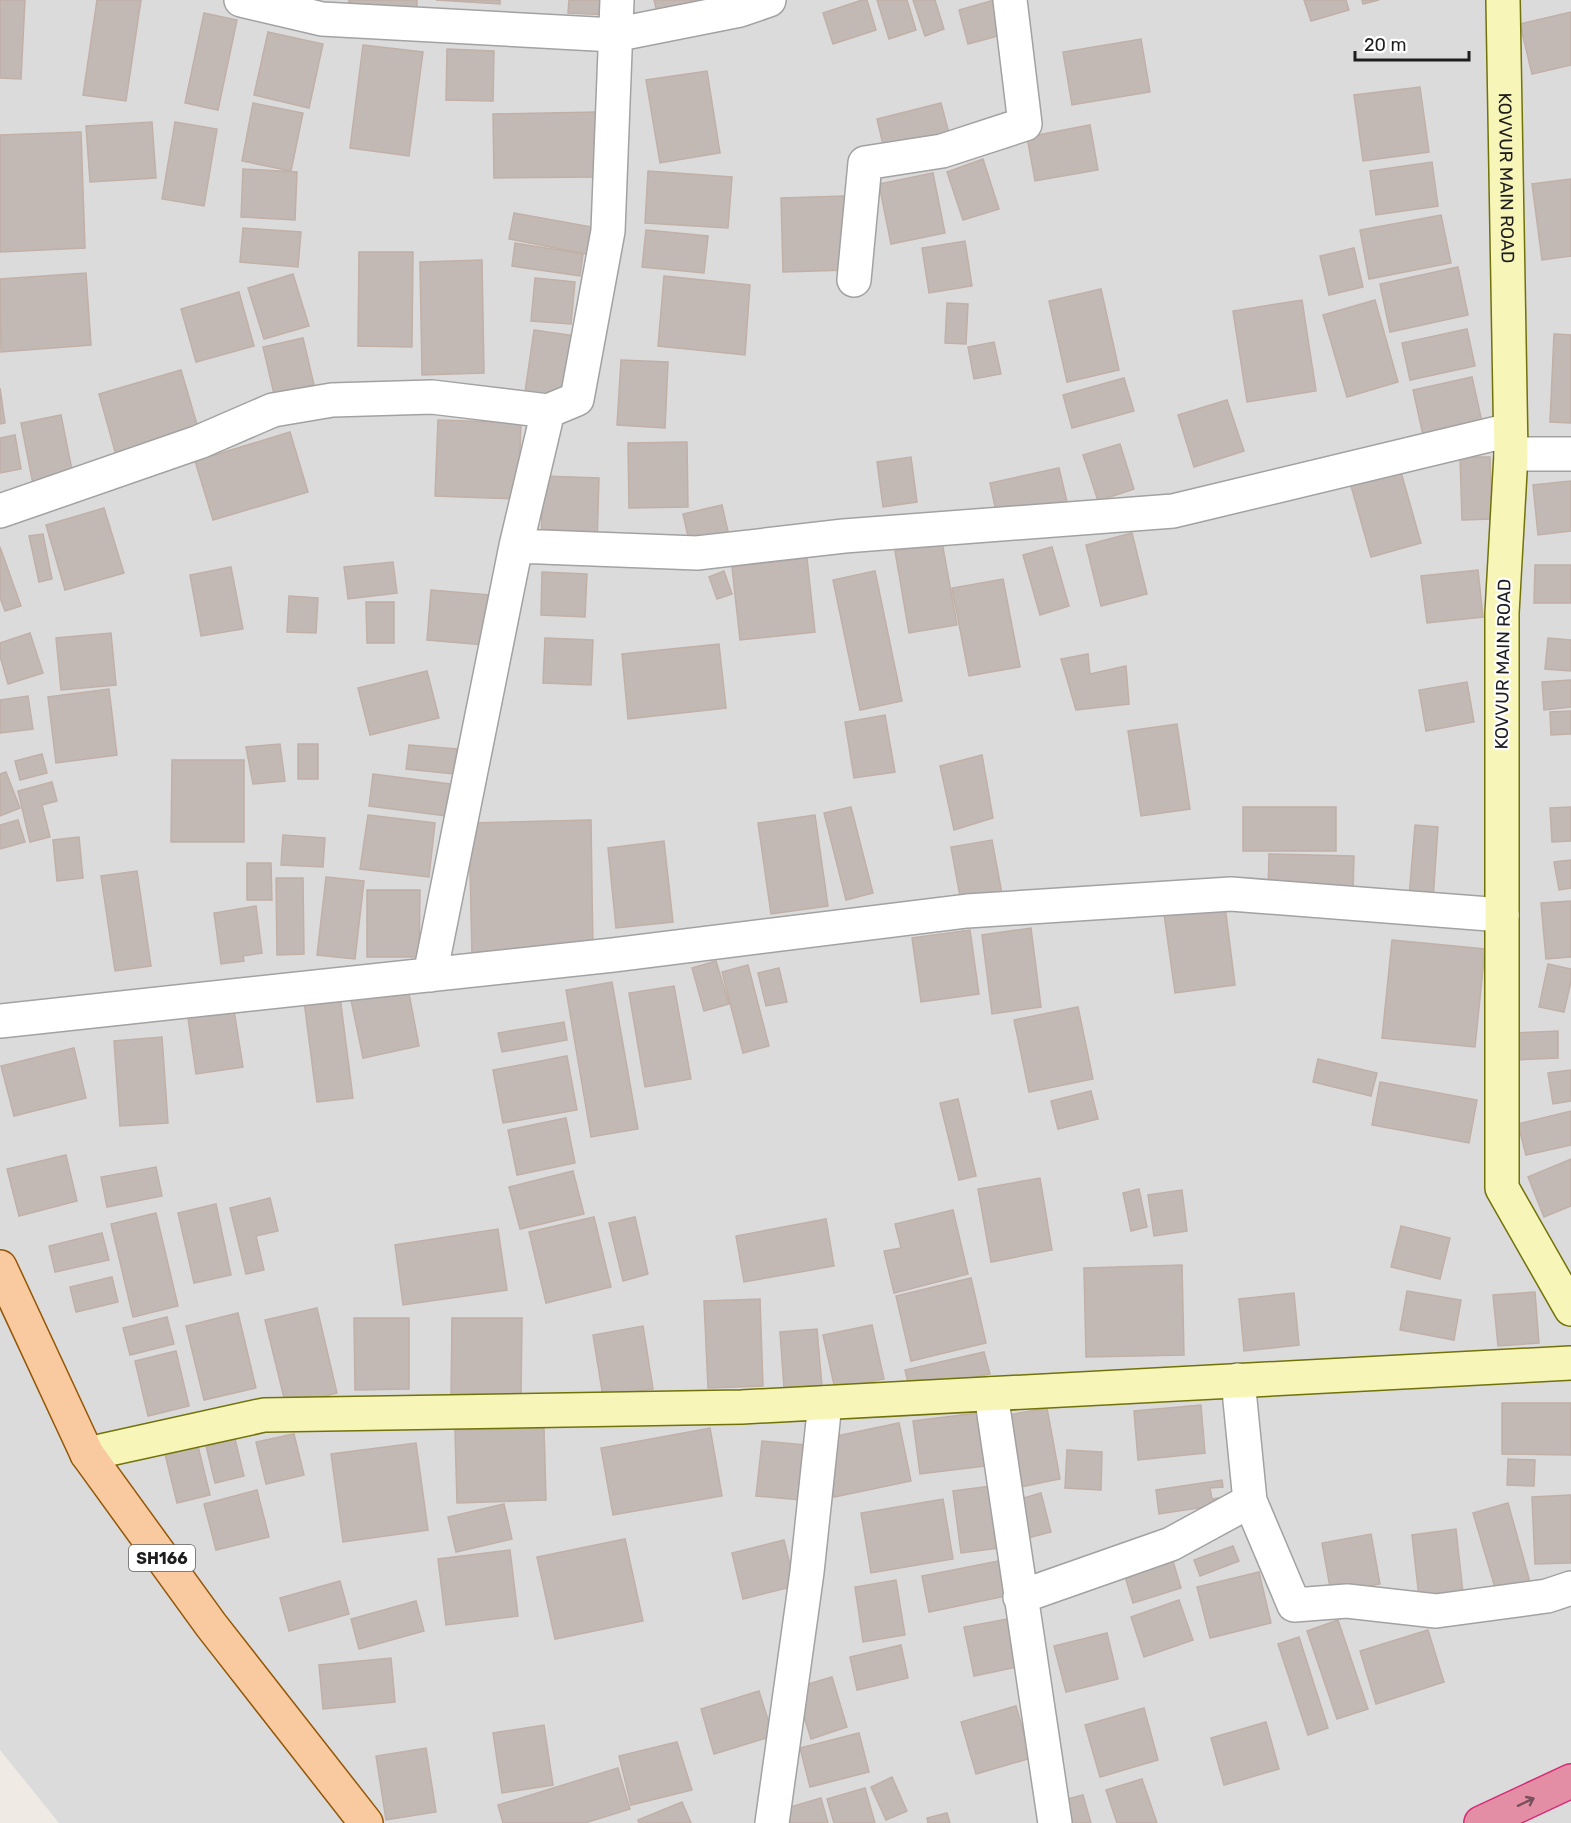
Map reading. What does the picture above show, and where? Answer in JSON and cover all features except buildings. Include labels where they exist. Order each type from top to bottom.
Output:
[{"type":"highway","points":[[1480,1823],[1571,1781]]},
{"type":"main road","name":"KOVVUR MAIN ROAD","points":[[1503,0],[1510,442],[1502,613],[1502,1188],[1571,1309]]},
{"type":"main road","name":"SH166","points":[[0,1267],[87,1454],[211,1626],[366,1823]]},
{"type":"main road","points":[[87,1454],[264,1415],[742,1407],[1571,1363]]},
{"type":"street","points":[[241,0],[322,20],[614,35],[740,10],[769,0]]},
{"type":"street","points":[[0,511],[199,442],[273,410],[332,400],[432,397],[548,411],[577,399],[608,231],[617,0]]},
{"type":"street","points":[[855,280],[864,163],[942,151],[1025,124],[1010,0]]},
{"type":"street","points":[[430,975],[516,546],[548,411]]},
{"type":"street","points":[[516,546],[697,554],[844,536],[1173,511],[1510,442],[1571,454]]},
{"type":"street","points":[[0,1021],[613,955],[967,911],[1231,894],[1502,915]]},
{"type":"street","points":[[1238,1380],[1250,1501],[1294,1605],[1347,1601],[1436,1611],[1547,1596],[1571,1588]]},
{"type":"street","points":[[991,1394],[1054,1823]]},
{"type":"street","points":[[771,1823],[807,1572],[825,1403]]},
{"type":"street","points":[[1020,1597],[1171,1544],[1250,1501]]},
{"type":"shaded area","points":[[0,0],[1571,0],[1571,1823],[59,1823],[0,1750]]}]
